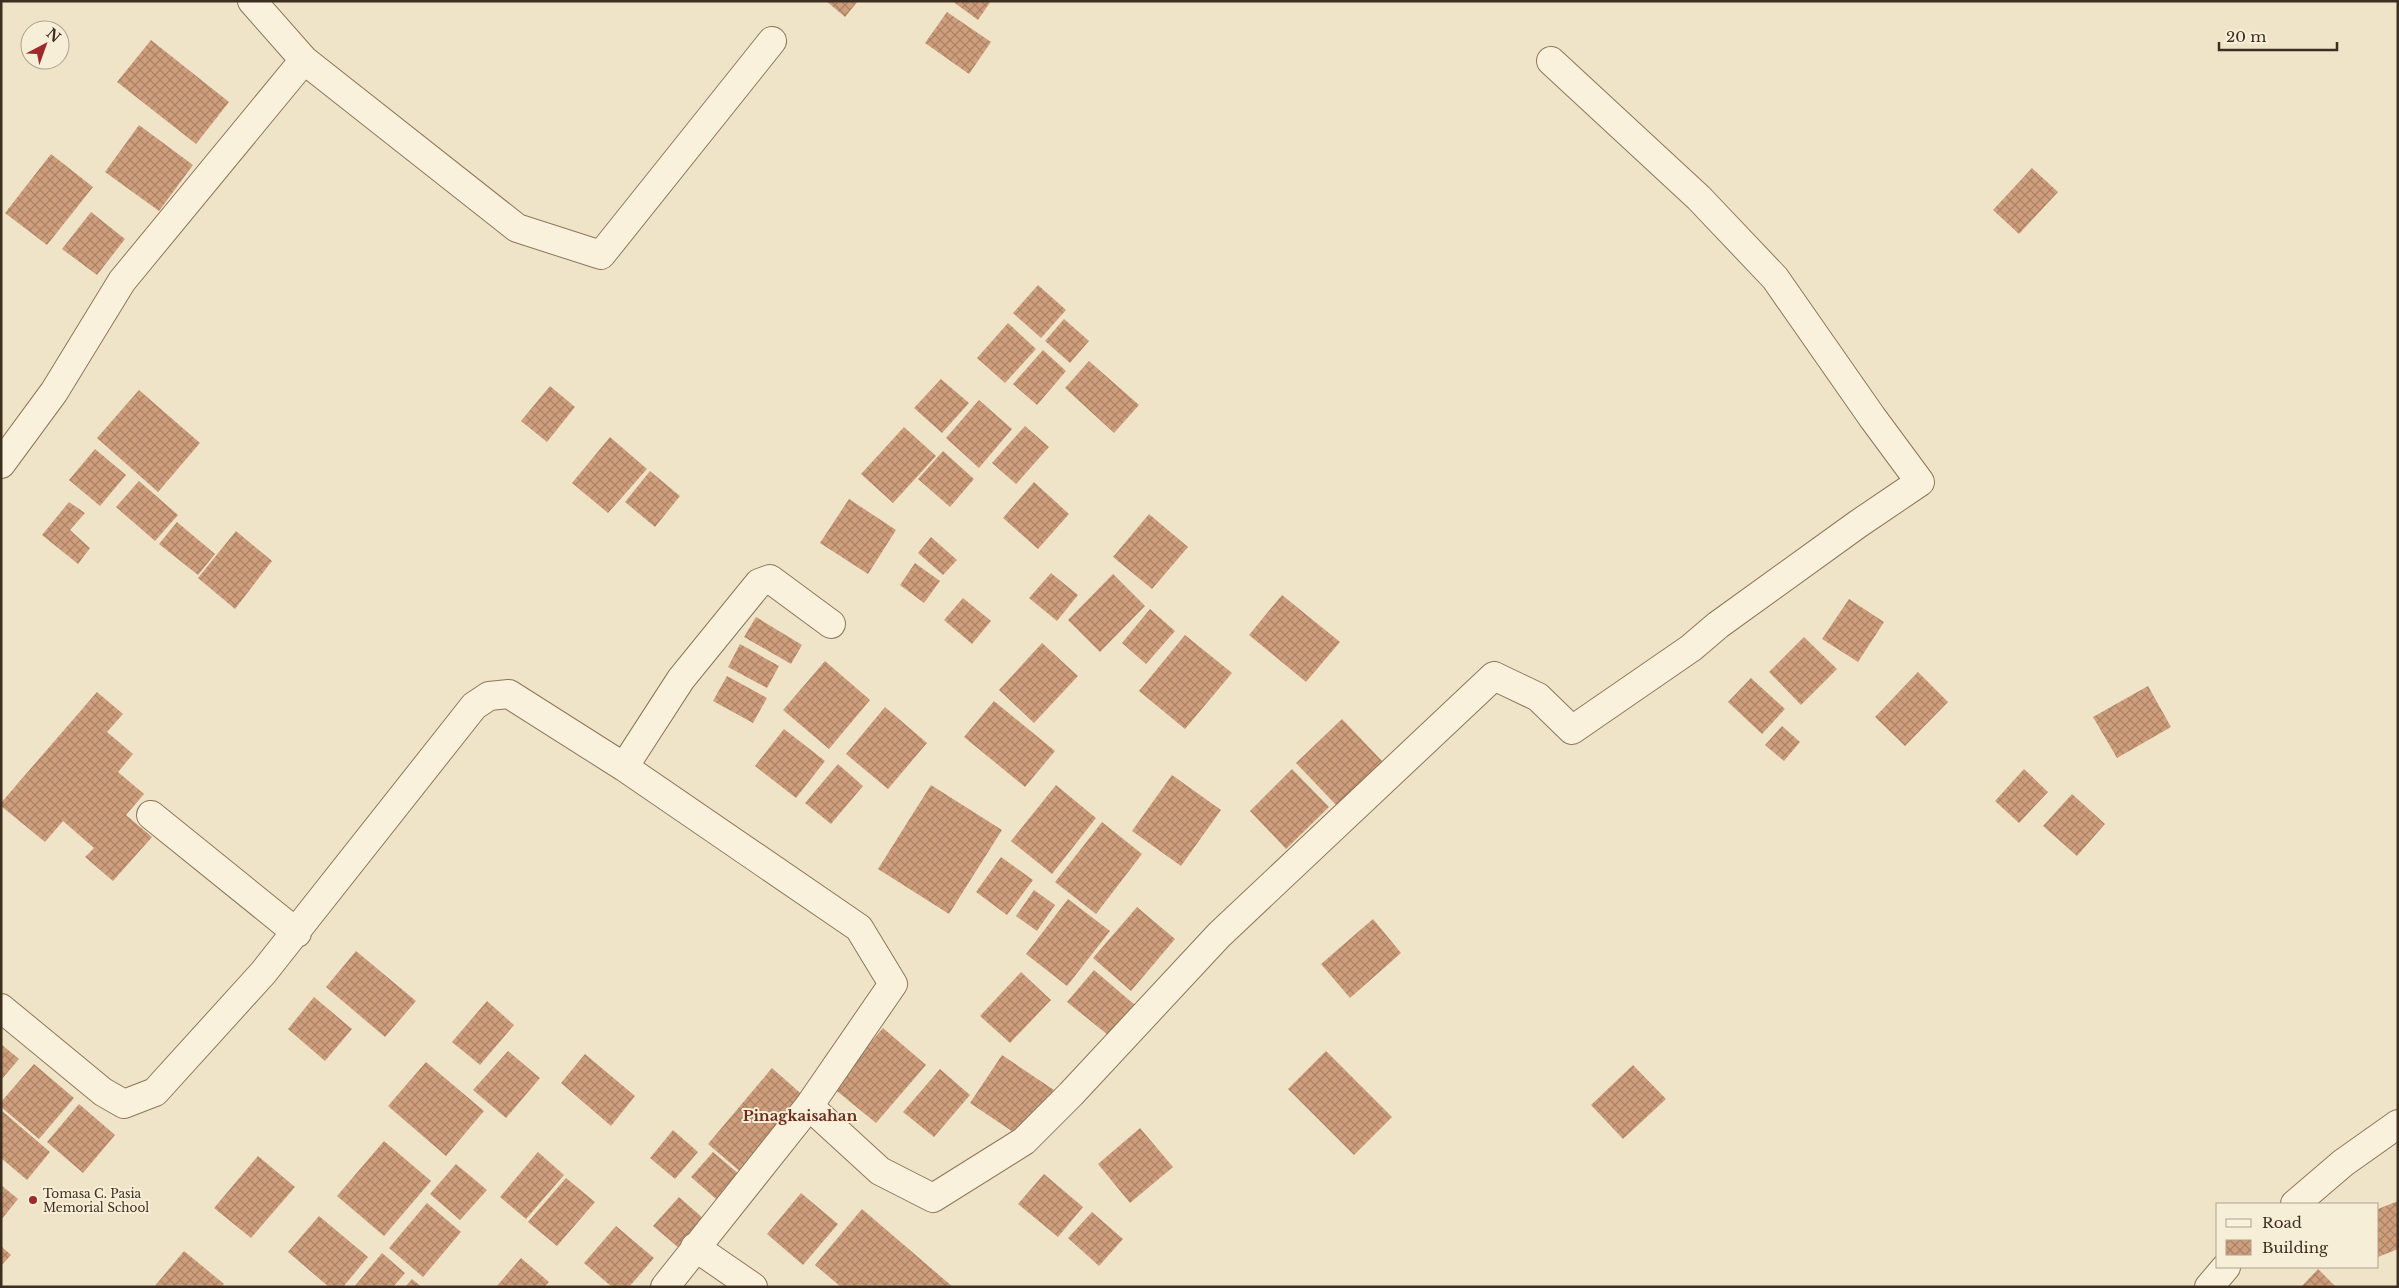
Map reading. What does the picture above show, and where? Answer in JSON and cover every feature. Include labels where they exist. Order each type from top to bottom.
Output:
[{"type":"street","points":[[252,1],[304,60],[517,228],[601,255],[772,41]]},
{"type":"street","points":[[1,464],[54,392],[122,281],[304,60]]},
{"type":"street","points":[[809,1106],[880,1171],[933,1198],[1024,1141],[1071,1094],[1219,935],[1494,676],[1538,698],[1572,730],[1691,648],[1718,625],[1858,524],[1920,482],[1775,278],[1699,198],[1551,61]]},
{"type":"street","points":[[624,767],[681,679],[759,583],[770,579],[831,624]]},
{"type":"street","points":[[1,1008],[103,1092],[124,1104],[155,1092],[263,974],[297,933],[474,706],[489,696],[510,694],[624,767],[859,928],[893,984],[809,1106],[665,1287]]},
{"type":"street","points":[[151,815],[297,933]]},
{"type":"street","points":[[2296,1203],[2343,1163],[2398,1124]]},
{"type":"street","points":[[695,1247],[754,1287]]},
{"type":"street","points":[[2209,1287],[2225,1268]]},
{"type":"building","points":[[826,1],[858,1],[845,17]]},
{"type":"building","points":[[952,1],[991,1],[978,20]]},
{"type":"building","points":[[947,12],[991,42],[969,74],[925,43]]},
{"type":"building","points":[[151,40],[229,102],[196,144],[117,82]]},
{"type":"building","points":[[139,125],[193,165],[159,211],[105,172]]},
{"type":"building","points":[[51,154],[93,187],[47,245],[5,213]]},
{"type":"building","points":[[2032,168],[2058,192],[2019,234],[1993,210]]},
{"type":"building","points":[[91,212],[125,239],[97,275],[62,249]]},
{"type":"building","points":[[1038,285],[1066,310],[1041,338],[1013,313]]},
{"type":"building","points":[[1064,319],[1089,341],[1070,363],[1045,341]]},
{"type":"building","points":[[1008,323],[1036,349],[1005,383],[977,358]]},
{"type":"building","points":[[1043,350],[1066,371],[1037,405],[1013,384]]},
{"type":"building","points":[[1089,361],[1139,405],[1114,433],[1065,388]]},
{"type":"building","points":[[941,379],[969,403],[942,433],[914,408]]},
{"type":"building","points":[[550,386],[575,407],[547,442],[521,421]]},
{"type":"building","points":[[139,390],[200,443],[158,492],[97,438]]},
{"type":"building","points":[[979,400],[1012,429],[979,468],[946,438]]},
{"type":"building","points":[[1025,426],[1049,447],[1016,484],[992,463]]},
{"type":"building","points":[[904,427],[936,456],[893,503],[861,474]]},
{"type":"building","points":[[610,437],[647,469],[608,513],[572,483]]},
{"type":"building","points":[[95,449],[126,475],[100,506],[69,480]]},
{"type":"building","points":[[943,451],[974,479],[950,507],[918,479]]},
{"type":"building","points":[[650,471],[680,496],[655,527],[625,502]]},
{"type":"building","points":[[139,481],[178,515],[155,541],[116,507]]},
{"type":"building","points":[[1034,482],[1069,514],[1038,549],[1003,518]]},
{"type":"building","points":[[849,499],[896,530],[868,574],[820,543]]},
{"type":"building","points":[[69,502],[85,513],[70,530],[90,548],[78,564],[42,535]]},
{"type":"building","points":[[1149,514],[1188,547],[1152,589],[1113,557]]},
{"type":"building","points":[[177,522],[215,554],[198,575],[159,544]]},
{"type":"building","points":[[236,531],[272,561],[235,609],[198,578]]},
{"type":"building","points":[[931,537],[957,560],[943,575],[918,553]]},
{"type":"building","points":[[915,563],[940,581],[924,603],[900,585]]},
{"type":"building","points":[[1051,573],[1078,595],[1057,621],[1029,598]]},
{"type":"building","points":[[1113,574],[1145,606],[1100,652],[1068,620]]},
{"type":"building","points":[[1282,595],[1340,642],[1306,682],[1249,635]]},
{"type":"building","points":[[963,598],[991,621],[972,644],[944,620]]},
{"type":"building","points":[[1849,599],[1884,622],[1858,662],[1822,639]]},
{"type":"building","points":[[1150,609],[1175,631],[1146,664],[1122,643]]},
{"type":"building","points":[[756,617],[802,645],[791,664],[744,637]]},
{"type":"building","points":[[1185,635],[1232,673],[1185,729],[1139,691]]},
{"type":"building","points":[[1804,637],[1837,669],[1801,705],[1769,672]]},
{"type":"building","points":[[1042,643],[1078,676],[1034,723],[999,690]]},
{"type":"building","points":[[740,644],[779,666],[767,688],[728,667]]},
{"type":"building","points":[[825,661],[870,700],[829,749],[783,710]]},
{"type":"building","points":[[1918,672],[1948,702],[1905,746],[1875,717]]},
{"type":"building","points":[[727,676],[767,698],[753,723],[713,701]]},
{"type":"building","points":[[1751,678],[1785,709],[1762,734],[1728,702]]},
{"type":"building","points":[[2148,686],[2171,727],[2117,758],[2093,717]]},
{"type":"building","points":[[97,692],[123,714],[107,732],[133,754],[118,772],[144,794],[126,815],[152,837],[113,881],[85,857],[94,848],[63,821],[45,842],[1,806],[1,803]]},
{"type":"building","points":[[994,701],[1055,751],[1025,787],[964,737]]},
{"type":"building","points":[[885,707],[927,743],[888,789],[846,754]]},
{"type":"building","points":[[1342,719],[1383,762],[1337,806],[1296,763]]},
{"type":"building","points":[[1782,726],[1800,742],[1784,761],[1765,745]]},
{"type":"building","points":[[784,729],[825,761],[796,798],[755,766]]},
{"type":"building","points":[[838,764],[863,786],[831,824],[805,803]]},
{"type":"building","points":[[1292,769],[1329,807],[1286,849],[1250,811]]},
{"type":"building","points":[[2024,769],[2048,792],[2019,823],[1995,801]]},
{"type":"building","points":[[1172,775],[1221,810],[1181,866],[1132,831]]},
{"type":"building","points":[[931,785],[1002,830],[949,914],[878,869]]},
{"type":"building","points":[[1056,785],[1096,818],[1052,874],[1011,841]]},
{"type":"building","points":[[2072,794],[2105,824],[2077,856],[2043,826]]},
{"type":"building","points":[[1102,822],[1142,854],[1096,914],[1055,882]]},
{"type":"building","points":[[1001,857],[1033,880],[1007,915],[976,892]]},
{"type":"building","points":[[1034,890],[1055,905],[1037,931],[1016,916]]},
{"type":"building","points":[[1068,899],[1110,931],[1067,986],[1026,954]]},
{"type":"building","points":[[1137,907],[1175,939],[1131,991],[1093,958]]},
{"type":"building","points":[[1373,919],[1401,953],[1350,998],[1321,964]]},
{"type":"building","points":[[356,951],[416,1001],[385,1037],[326,987]]},
{"type":"building","points":[[1094,970],[1143,1012],[1118,1043],[1067,1002]]},
{"type":"building","points":[[1021,972],[1051,1000],[1010,1043],[980,1016]]},
{"type":"building","points":[[314,997],[352,1029],[325,1061],[288,1029]]},
{"type":"building","points":[[487,1001],[514,1025],[480,1065],[452,1042]]},
{"type":"building","points":[[883,1028],[926,1065],[876,1123],[832,1087]]},
{"type":"building","points":[[1,1044],[19,1059],[1,1080]]},
{"type":"building","points":[[508,1051],[540,1078],[506,1118],[473,1090]]},
{"type":"building","points":[[1326,1051],[1392,1117],[1354,1155],[1288,1089]]},
{"type":"building","points":[[585,1054],[635,1096],[611,1126],[561,1083]]},
{"type":"building","points":[[1002,1055],[1054,1090],[1022,1138],[970,1103]]},
{"type":"building","points":[[426,1062],[484,1111],[446,1156],[388,1106]]},
{"type":"building","points":[[34,1064],[74,1098],[39,1139],[1,1107],[1,1102]]},
{"type":"building","points":[[1633,1065],[1666,1099],[1623,1139],[1591,1105]]},
{"type":"building","points":[[772,1068],[807,1099],[743,1174],[708,1144]]},
{"type":"building","points":[[940,1069],[970,1095],[934,1137],[903,1112]]},
{"type":"building","points":[[79,1104],[115,1135],[83,1173],[47,1142]]},
{"type":"building","points":[[1,1110],[50,1152],[27,1180],[1,1158]]},
{"type":"building","points":[[1140,1128],[1173,1167],[1130,1203],[1098,1164]]},
{"type":"building","points":[[673,1130],[698,1152],[675,1179],[650,1158]]},
{"type":"building","points":[[384,1141],[431,1181],[384,1236],[337,1196]]},
{"type":"building","points":[[538,1152],[564,1175],[526,1219],[500,1197]]},
{"type":"building","points":[[713,1152],[746,1180],[724,1206],[691,1177]]},
{"type":"building","points":[[258,1156],[295,1187],[251,1238],[214,1208]]},
{"type":"building","points":[[456,1164],[487,1190],[460,1220],[430,1194]]},
{"type":"building","points":[[1044,1174],[1083,1207],[1058,1237],[1018,1204]]},
{"type":"building","points":[[566,1178],[595,1202],[557,1246],[528,1222]]},
{"type":"building","points":[[1,1185],[18,1199],[1,1220]]},
{"type":"building","points":[[801,1193],[838,1224],[803,1265],[767,1234]]},
{"type":"building","points":[[679,1197],[704,1219],[679,1248],[653,1226]]},
{"type":"building","points":[[2398,1201],[2398,1249],[2379,1257],[2379,1209]]},
{"type":"building","points":[[427,1203],[461,1232],[423,1277],[389,1248]]},
{"type":"building","points":[[862,1209],[953,1287],[841,1287],[815,1265]]},
{"type":"building","points":[[1092,1212],[1123,1239],[1099,1266],[1068,1238]]},
{"type":"building","points":[[319,1216],[368,1257],[343,1287],[329,1287],[288,1252]]},
{"type":"building","points":[[616,1226],[654,1258],[629,1287],[612,1287],[584,1263]]},
{"type":"building","points":[[1,1246],[11,1255],[1,1266]]},
{"type":"building","points":[[184,1251],[224,1284],[221,1287],[154,1287]]},
{"type":"building","points":[[382,1253],[405,1273],[393,1287],[354,1287]]},
{"type":"building","points":[[521,1258],[549,1282],[544,1287],[496,1287]]},
{"type":"building","points":[[2318,1269],[2336,1287],[2301,1287]]},
{"type":"building","points":[[412,1279],[422,1287],[405,1287]]},
{"type":"place","name":"Tomasa C. Pasia Memorial School","points":[[33,1200]]},
{"type":"district","name":"Pinagkaisahan","points":[[800,1115]]}]
